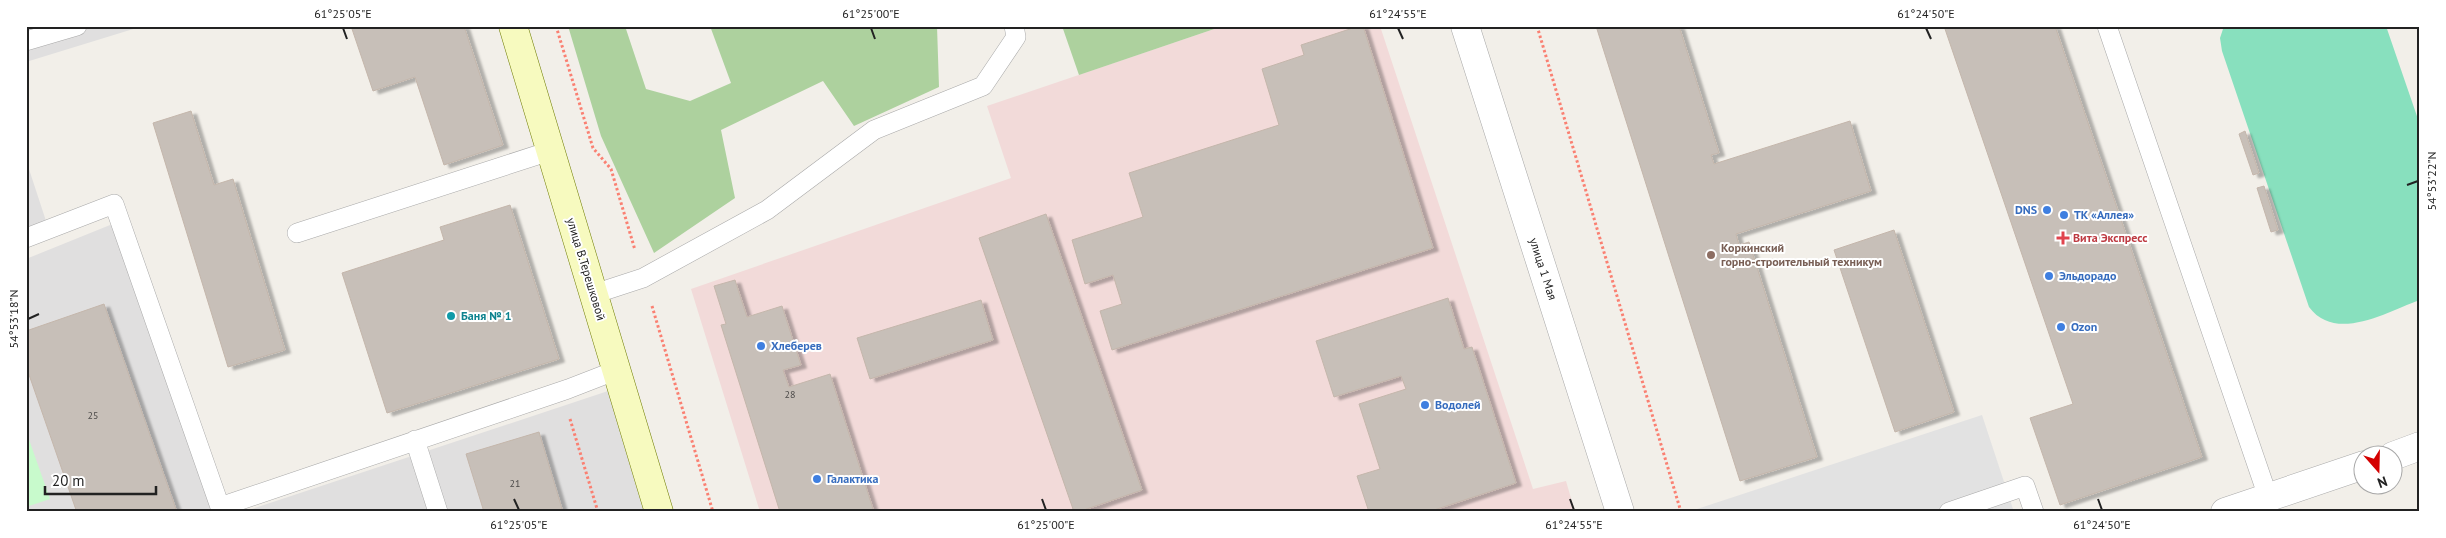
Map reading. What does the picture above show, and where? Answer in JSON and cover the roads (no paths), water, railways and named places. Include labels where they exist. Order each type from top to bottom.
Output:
[{"type":"main road","name":"улица В.Терешковой","points":[[513,26],[660,512]]},
{"type":"street","name":"улица 1 Мая","points":[[1466,26],[1620,512]]},
{"type":"street","points":[[2404,452],[2420,446]]},
{"type":"street","points":[[2225,512],[2354,468]]},
{"type":"lane","points":[[26,42],[77,26]]},
{"type":"lane","points":[[594,294],[644,278],[767,210],[874,130],[982,86],[1016,37],[1014,26]]},
{"type":"lane","points":[[2107,26],[2268,497]]},
{"type":"lane","points":[[297,233],[550,151]]},
{"type":"lane","points":[[26,238],[114,204],[220,509],[415,440],[568,389],[617,370]]},
{"type":"lane","points":[[415,440],[438,512]]},
{"type":"lane","points":[[1949,512],[2025,486],[2034,512]]},
{"type":"place","name":"DNS","points":[[2047,210]]},
{"type":"place","name":"ТК «Аллея»","points":[[2064,215]]},
{"type":"place","name":"Вита Экспресс","points":[[2063,238]]},
{"type":"place","name":"Коркинский горно-строительный техникум","points":[[1711,255]]},
{"type":"place","name":"Эльдорадо","points":[[2049,276]]},
{"type":"place","name":"Баня № 1","points":[[451,316]]},
{"type":"place","name":"Ozon","points":[[2061,327]]},
{"type":"place","name":"Хлеберев","points":[[761,346]]},
{"type":"place","name":"Водолей","points":[[1425,405]]},
{"type":"place","name":"Галактика","points":[[817,479]]}]
